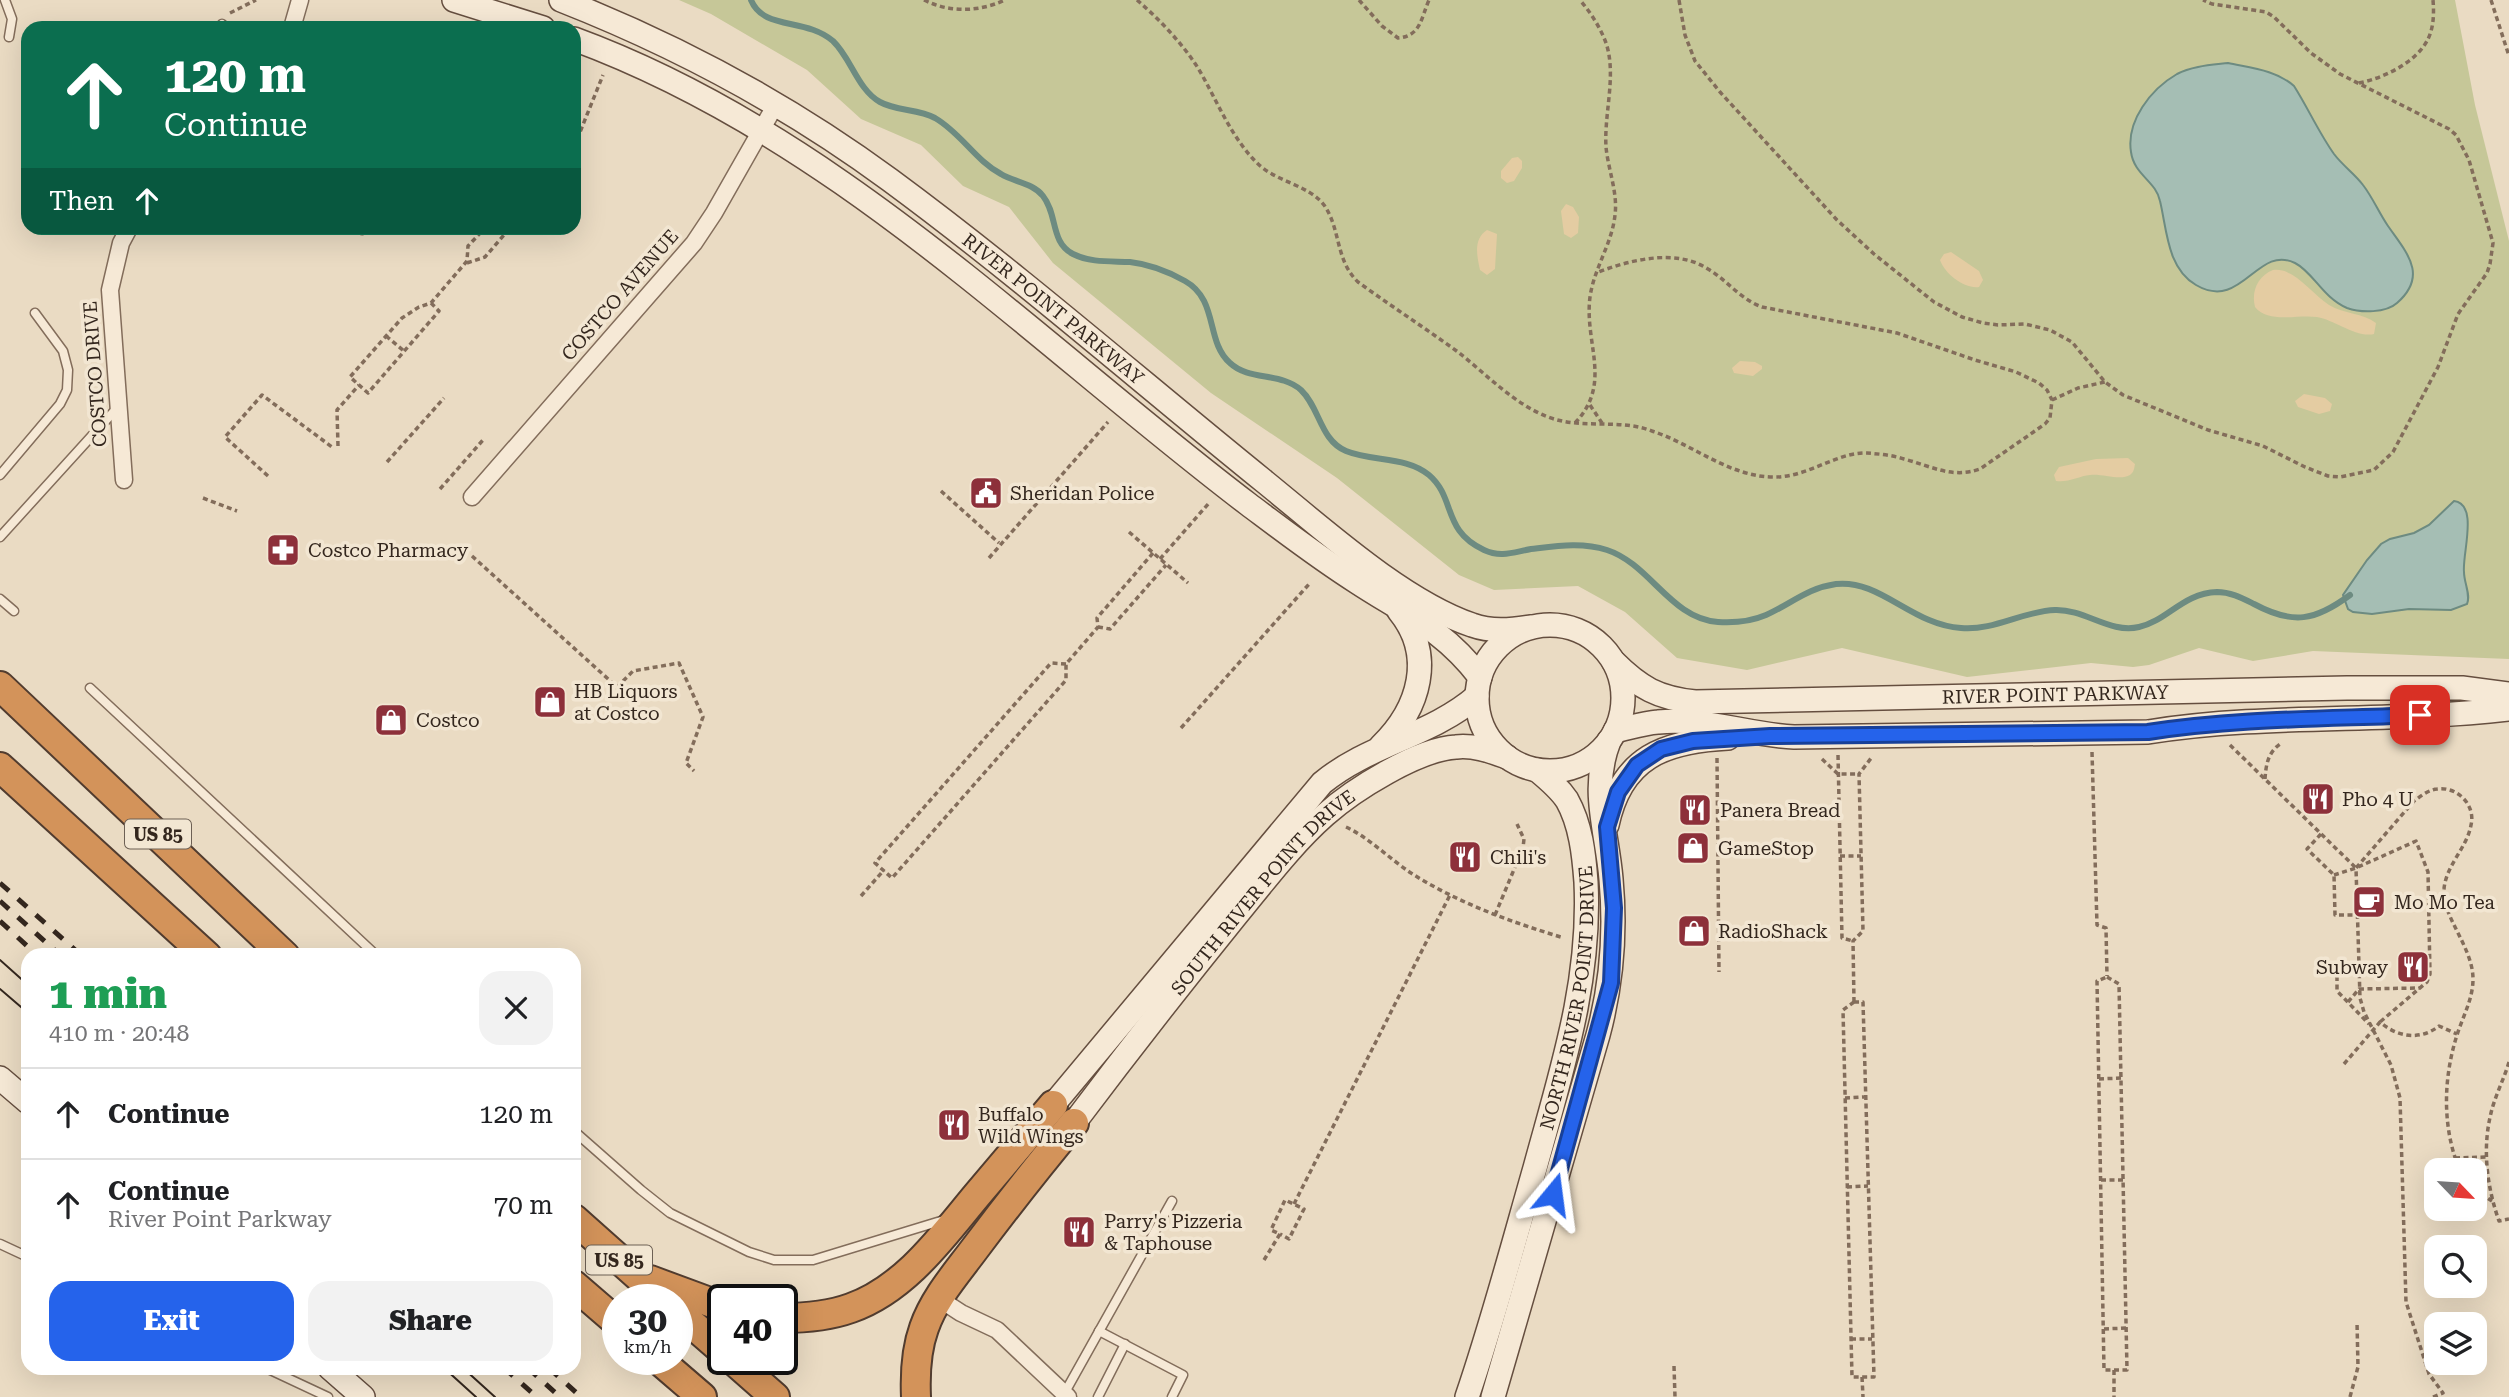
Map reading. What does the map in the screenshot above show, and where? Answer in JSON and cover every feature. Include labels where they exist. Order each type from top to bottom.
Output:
[{"type":"highway","name":"US 85","points":[[0,686],[277,948]]},
{"type":"highway","name":"US 85","points":[[0,768],[198,948]]},
{"type":"highway","points":[[798,1317],[827,1314],[852,1307],[874,1297],[898,1281],[927,1253],[1053,1105]]},
{"type":"highway","points":[[916,1397],[918,1350],[924,1326],[938,1298],[1074,1123]]},
{"type":"highway","name":"US 85","points":[[581,1225],[647,1284]]},
{"type":"highway","points":[[635,1274],[707,1301]]},
{"type":"highway","name":"US 85","points":[[581,1291],[602,1309]]},
{"type":"highway","points":[[693,1325],[707,1337]]},
{"type":"highway","points":[[676,1375],[702,1397]]},
{"type":"highway","points":[[750,1375],[775,1397]]},
{"type":"street","points":[[294,21],[300,0]]},
{"type":"street","points":[[454,0],[521,21]]},
{"type":"street","name":"RIVER POINT PARKWAY","points":[[561,0],[650,37],[699,61],[776,104],[869,165],[953,228],[1339,541],[1395,583],[1441,612],[1474,626],[1507,630],[1530,627]]},
{"type":"street","name":"RIVER POINT PARKWAY","points":[[581,42],[650,71],[762,130],[842,183],[927,246],[1246,503],[1328,562],[1445,638],[1456,648],[1478,687]]},
{"type":"street","name":"COSTCO AVENUE","points":[[472,497],[694,243],[776,104]]},
{"type":"street","name":"COSTCO DRIVE","points":[[124,480],[110,290],[125,235]]},
{"type":"street","points":[[1379,748],[1401,724],[1412,701],[1418,676],[1416,635],[1393,604]]},
{"type":"street","points":[[1550,624],[1574,628],[1594,639],[1614,662],[1622,684],[1620,720],[1599,752],[1580,765],[1562,770],[1537,770],[1507,757],[1484,730],[1477,709],[1478,687],[1488,658],[1507,638],[1530,627],[1550,624]]},
{"type":"street","name":"RIVER POINT PARKWAY","points":[[1614,662],[1638,685],[1651,692],[1695,702],[2353,688],[2462,688],[2509,694]]},
{"type":"street","name":"SOUTH RIVER POINT DRIVE","points":[[1053,1105],[1309,797],[1337,771],[1379,748],[1434,726],[1462,709],[1478,687]]},
{"type":"street","name":"RIVER POINT PARKWAY","points":[[1612,736],[1658,722],[1676,721],[1770,736],[2148,732],[2247,722],[2466,714],[2509,709]]},
{"type":"street","name":"NORTH RIVER POINT DRIVE","points":[[1493,1397],[1611,983],[1614,908],[1599,790],[1602,758],[1612,736]]},
{"type":"street","points":[[1606,843],[1610,814],[1618,792],[1628,775],[1648,757],[1661,749],[1693,741],[1770,736]]},
{"type":"street","name":"SOUTH RIVER POINT DRIVE","points":[[1074,1123],[1175,991],[1326,813],[1397,768],[1442,750],[1469,746],[1507,757]]},
{"type":"street","name":"NORTH RIVER POINT DRIVE","points":[[1467,1397],[1493,1319],[1564,1065],[1586,956],[1585,861],[1580,837],[1566,799],[1554,784],[1537,770]]},
{"type":"street","points":[[0,1078],[21,1096]]},
{"type":"street","points":[[938,1298],[997,1330],[1066,1395]]},
{"type":"street","points":[[338,1375],[363,1397]]},
{"type":"lane","points":[[5,0],[12,19],[9,37]]},
{"type":"lane","points":[[0,475],[60,404],[66,390],[68,370],[62,351],[35,313]]},
{"type":"lane","points":[[0,537],[119,406]]},
{"type":"lane","points":[[0,599],[15,611]]},
{"type":"lane","points":[[90,688],[368,948]]},
{"type":"lane","points":[[581,1137],[656,1203],[689,1224],[749,1252],[774,1260],[813,1260],[937,1223],[965,1209]]},
{"type":"lane","points":[[1066,1395],[1172,1200]]},
{"type":"lane","points":[[0,1244],[21,1254]]},
{"type":"lane","points":[[1099,1331],[1183,1375],[1172,1397]]},
{"type":"lane","points":[[1098,1397],[1125,1344]]},
{"type":"lane","points":[[281,1375],[328,1397]]},
{"type":"path","points":[[227,21],[233,10],[256,0]]},
{"type":"path","points":[[924,0],[939,6],[960,9],[989,7],[1006,0]]},
{"type":"path","points":[[1137,0],[1180,43],[1198,69],[1236,137],[1255,162],[1278,179],[1312,194],[1326,208],[1349,274],[1457,351],[1520,402],[1548,417],[1574,423],[1621,423],[1653,431],[1727,466],[1768,477],[1789,477],[1862,453],[1903,458],[1941,471],[1968,474],[1980,469],[2045,424],[2053,409],[2047,390],[2028,376],[1914,338],[1750,303],[1698,263],[1654,258],[1620,264],[1596,273]]},
{"type":"path","points":[[1359,0],[1382,26],[1398,38],[1413,34],[1419,27],[1429,0]]},
{"type":"path","points":[[1574,423],[1590,405],[1596,378],[1589,311],[1592,283],[1615,215],[1605,130],[1609,71],[1607,46],[1580,0]]},
{"type":"path","points":[[1679,0],[1685,35],[1695,61],[1791,172],[1874,254],[1934,302],[1956,314],[1998,325],[2040,326],[2061,335],[2072,342],[2105,382],[2123,395],[2207,430],[2263,446],[2328,476],[2340,477],[2374,470],[2393,452],[2438,367],[2458,314],[2487,273],[2493,255],[2493,243],[2469,160],[2456,135],[2440,124],[2357,84],[2311,53],[2266,12],[2212,4],[2203,0]]},
{"type":"path","points":[[2357,84],[2383,76],[2416,55],[2429,38],[2432,29],[2433,0]]},
{"type":"path","points":[[2491,0],[2509,56]]},
{"type":"path","points":[[581,127],[603,75]]},
{"type":"path","points":[[465,264],[468,246],[478,235]]},
{"type":"path","points":[[431,303],[439,311],[368,393],[350,377],[410,312],[431,303],[465,264],[485,257],[504,235]]},
{"type":"path","points":[[386,336],[404,351]]},
{"type":"path","points":[[2052,400],[2078,388],[2105,382]]},
{"type":"path","points":[[268,476],[225,437],[262,395],[335,447],[337,410],[359,385]]},
{"type":"path","points":[[387,462],[444,398]]},
{"type":"path","points":[[1590,405],[1603,424]]},
{"type":"path","points":[[989,558],[999,543],[1108,422]]},
{"type":"path","points":[[440,489],[483,440]]},
{"type":"path","points":[[941,491],[999,543]]},
{"type":"path","points":[[203,498],[237,511]]},
{"type":"path","points":[[1160,559],[1209,503]]},
{"type":"path","points":[[1129,532],[1188,583]]},
{"type":"path","points":[[1066,664],[1051,663],[876,863],[892,878],[1066,680],[1066,664],[1098,627],[1097,618],[1153,553]]},
{"type":"path","points":[[472,556],[617,687],[633,671],[679,663],[703,718],[686,763],[694,771]]},
{"type":"path","points":[[1098,627],[1110,629],[1166,565]]},
{"type":"path","points":[[1181,727],[1310,583]]},
{"type":"path","points":[[2265,779],[2268,758],[2280,744]]},
{"type":"path","points":[[2230,745],[2356,868]]},
{"type":"path","points":[[2092,747],[2097,925],[2106,928],[2107,976]]},
{"type":"path","points":[[1854,1002],[1853,942],[1863,931],[1859,774],[1878,750]]},
{"type":"path","points":[[1814,751],[1839,774],[1859,774]]},
{"type":"path","points":[[1838,751],[1842,938],[1853,942]]},
{"type":"path","points":[[1717,752],[1719,972]]},
{"type":"path","points":[[2433,1397],[2443,1393],[2429,1374],[2406,1302],[2400,1098],[2391,1065],[2364,1012],[2359,989],[2356,868],[2414,802],[2424,793],[2436,789],[2457,793],[2472,811],[2469,834],[2447,875],[2444,889],[2445,903],[2466,946],[2473,977],[2472,994],[2457,1034],[2446,1086],[2450,1135],[2455,1158],[2487,1157]]},
{"type":"path","points":[[1495,915],[1523,848],[1524,839],[1517,824]]},
{"type":"path","points":[[1347,826],[1410,872],[1450,895],[1495,915],[1565,938]]},
{"type":"path","points":[[2322,834],[2307,849],[2334,875],[2335,915],[2357,915]]},
{"type":"path","points":[[2334,875],[2416,841],[2428,872],[2430,974],[2427,982],[2373,1028],[2344,1064]]},
{"type":"path","points":[[1840,856],[1861,856]]},
{"type":"path","points":[[861,896],[884,870]]},
{"type":"path","points":[[1294,1204],[1450,895]]},
{"type":"path","points":[[2358,962],[2337,963],[2337,991],[2373,1028]]},
{"type":"path","points":[[2107,976],[2119,984],[2127,1370],[2104,1370],[2097,981],[2107,976]]},
{"type":"path","points":[[2348,1002],[2359,989],[2421,988]]},
{"type":"path","points":[[1854,1002],[1863,1002],[1865,1097],[1874,1377],[1852,1377],[1843,1010],[1854,1002]]},
{"type":"path","points":[[2381,1022],[2399,1034],[2426,1034],[2439,1026],[2457,1034]]},
{"type":"path","points":[[2509,1062],[2488,1125],[2487,1157],[2492,1201],[2499,1221],[2509,1219]]},
{"type":"path","points":[[2099,1079],[2121,1078]]},
{"type":"path","points":[[1845,1098],[1865,1097]]},
{"type":"path","points":[[2101,1180],[2123,1180]]},
{"type":"path","points":[[1847,1187],[1868,1186]]},
{"type":"path","points":[[2487,1198],[2492,1201]]},
{"type":"path","points":[[1285,1200],[1294,1204],[1304,1209],[1289,1239],[1271,1230],[1285,1200]]},
{"type":"path","points":[[1264,1259],[1280,1234]]},
{"type":"path","points":[[2350,1397],[2358,1367],[2357,1322]]},
{"type":"path","points":[[2104,1329],[2126,1328]]},
{"type":"path","points":[[1851,1339],[1872,1339]]},
{"type":"path","points":[[1674,1366],[1675,1397]]},
{"type":"path","points":[[2114,1370],[2114,1397]]},
{"type":"path","points":[[1863,1377],[1863,1397]]},
{"type":"green space","points":[[679,0],[2455,0],[2475,105],[2509,241],[2509,659],[2313,651],[2253,661],[2199,648],[2149,665],[2133,667],[2091,663],[1967,677],[1842,648],[1747,670],[1677,658],[1625,612],[1578,586],[1494,590],[1459,575],[1337,478],[1211,393],[1053,263],[1009,207],[963,186],[921,145],[861,119],[807,70],[711,14]]},
{"type":"sand","points":[[1518,157],[1522,161],[1522,168],[1514,181],[1507,183],[1501,178],[1501,171],[1512,158]]},
{"type":"sand","points":[[1566,204],[1573,207],[1579,217],[1578,233],[1571,238],[1564,234],[1561,211]]},
{"type":"sand","points":[[1487,230],[1497,234],[1495,269],[1487,275],[1480,270],[1477,248],[1480,238]]},
{"type":"sand","points":[[1951,252],[1979,271],[1983,280],[1979,287],[1961,283],[1946,270],[1940,260],[1944,254]]},
{"type":"sand","points":[[2273,270],[2281,270],[2295,277],[2329,305],[2376,323],[2374,334],[2353,331],[2317,317],[2275,317],[2261,312],[2255,307],[2255,290],[2263,276]]},
{"type":"sand","points":[[1740,361],[1755,362],[1762,366],[1762,369],[1753,376],[1734,373],[1732,368]]},
{"type":"sand","points":[[2304,394],[2325,398],[2332,404],[2330,411],[2319,414],[2298,407],[2295,401]]},
{"type":"sand","points":[[2128,458],[2135,464],[2132,473],[2126,477],[2094,475],[2056,481],[2054,475],[2059,467],[2096,459]]},
{"type":"shaded area","points":[[2228,63],[2271,73],[2294,86],[2323,138],[2367,190],[2407,254],[2413,273],[2412,283],[2397,303],[2387,309],[2373,311],[2347,308],[2331,298],[2301,267],[2282,260],[2270,262],[2238,285],[2226,290],[2212,291],[2196,285],[2179,269],[2170,247],[2158,194],[2133,160],[2130,140],[2132,129],[2142,107],[2167,80],[2189,69]]},
{"type":"shaded area","points":[[2454,501],[2462,504],[2468,520],[2464,564],[2467,604],[2451,610],[2409,609],[2372,614],[2348,609],[2343,595],[2381,544],[2429,525]]},
{"type":"waterway","points":[[751,0],[765,16],[810,29],[833,41],[872,97],[893,107],[935,118],[992,168],[1039,192],[1048,203],[1061,243],[1073,254],[1094,260],[1144,265],[1185,281],[1196,289],[1208,309],[1217,344],[1230,363],[1238,369],[1284,381],[1301,390],[1325,432],[1337,446],[1356,454],[1410,465],[1429,475],[1443,494],[1461,534],[1484,550],[1508,554],[1569,545],[1607,550],[1636,567],[1687,611],[1702,619],[1718,622],[1761,617],[1808,593],[1836,584],[1867,588],[1927,619],[1961,628],[1985,627],[2055,610],[2077,613],[2118,627],[2139,627],[2149,624],[2194,597],[2217,592],[2236,596],[2281,615],[2304,617],[2326,610],[2350,595]]},
{"type":"tram line","points":[[0,960],[21,979]]},
{"type":"tram line","points":[[0,989],[21,1007]]},
{"type":"tram line","points":[[452,1375],[476,1397]]},
{"type":"tram line","points":[[471,1375],[495,1397]]},
{"type":"railway","points":[[0,883],[73,948]]},
{"type":"railway","points":[[0,901],[52,948]]},
{"type":"railway","points":[[0,921],[29,948]]},
{"type":"railway","points":[[512,1375],[537,1397]]},
{"type":"railway","points":[[536,1375],[560,1397]]},
{"type":"railway","points":[[557,1375],[581,1397]]},
{"type":"place","name":"Sheridan Police","points":[[986,493]]},
{"type":"place","name":"Costco Pharmacy","points":[[283,550]]},
{"type":"place","name":"HB Liquors at Costco","points":[[550,702]]},
{"type":"place","name":"Costco","points":[[391,720]]},
{"type":"place","name":"Pho 4 U","points":[[2318,799]]},
{"type":"place","name":"Panera Bread","points":[[1695,810]]},
{"type":"place","name":"GameStop","points":[[1693,848]]},
{"type":"place","name":"Chili's","points":[[1465,857]]},
{"type":"place","name":"Mo Mo Tea","points":[[2369,902]]},
{"type":"place","name":"RadioShack","points":[[1694,931]]},
{"type":"place","name":"Subway","points":[[2413,967]]},
{"type":"place","name":"Buffalo Wild Wings","points":[[954,1125]]},
{"type":"place","name":"Parry's Pizzeria & Taphouse","points":[[1079,1232]]},
{"type":"route","points":[[1553,1194],[1611,983],[1614,908],[1606,843],[1612,805],[1628,775],[1637,765],[1661,749],[1693,741],[1770,736],[2148,732],[2247,722],[2420,715]]}]
